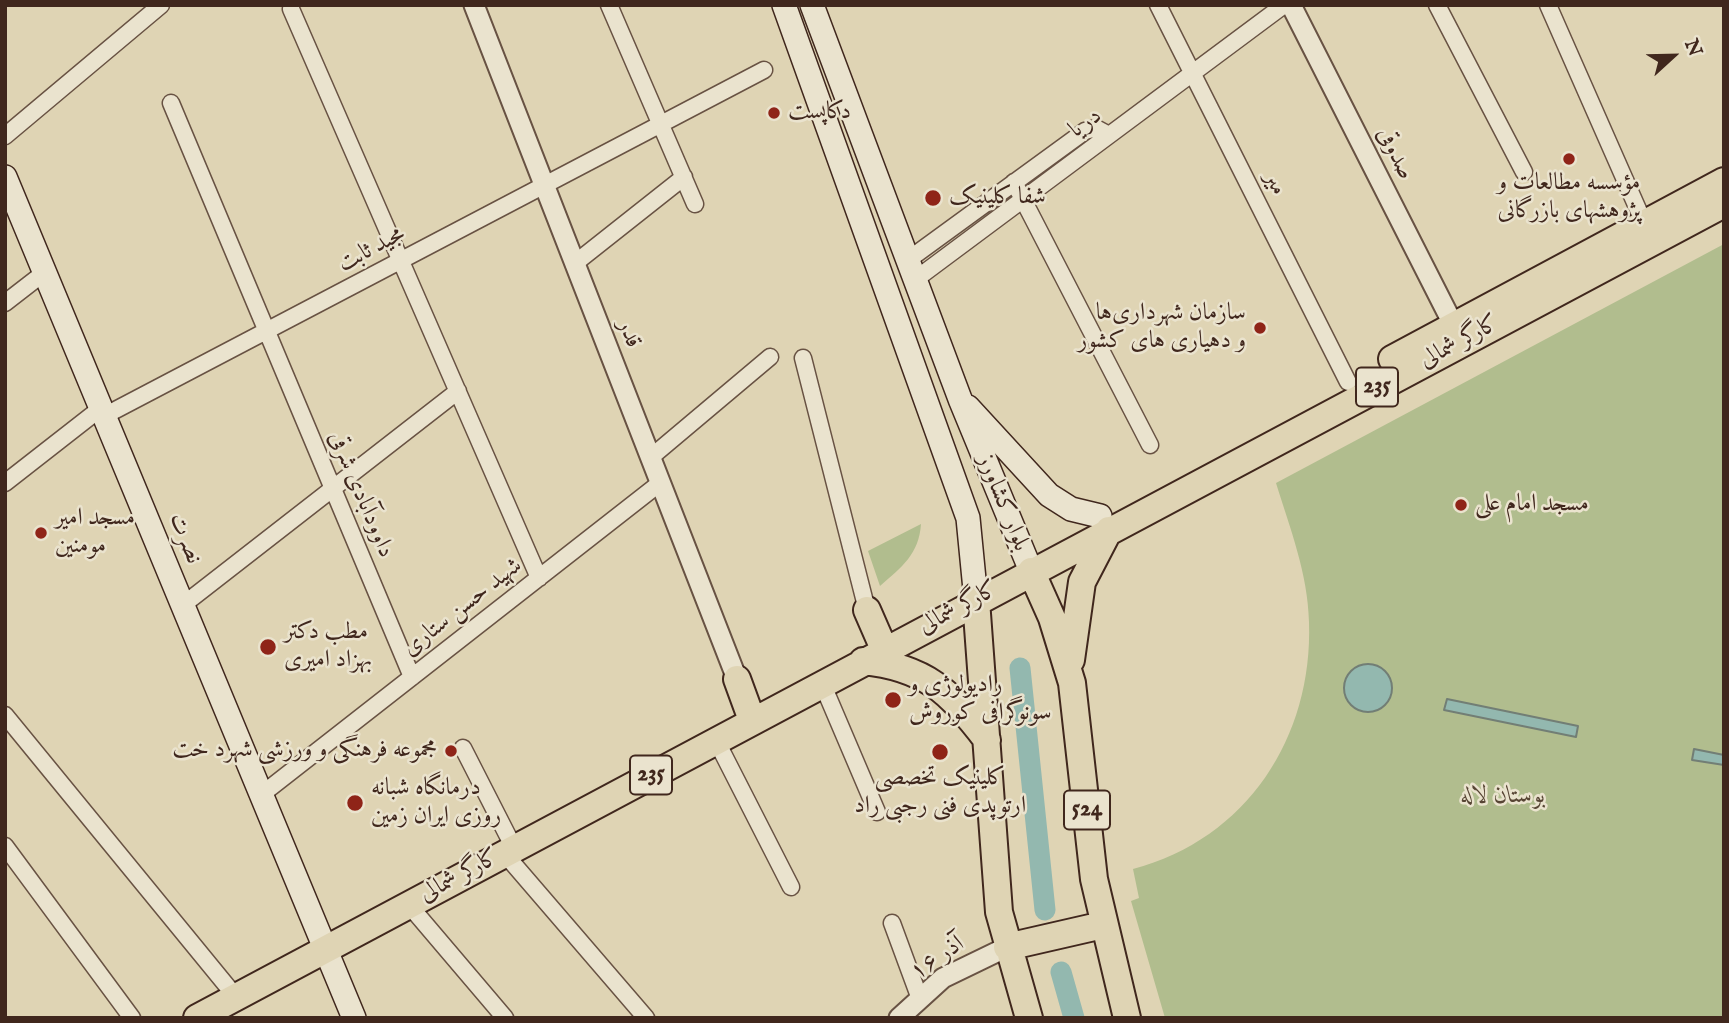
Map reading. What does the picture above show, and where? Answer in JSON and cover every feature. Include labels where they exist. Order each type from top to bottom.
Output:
[{"type":"main road","name":"بلوار کشاورز","points":[[783,5],[968,517],[999,912],[1029,1018]]},
{"type":"main road","name":"بلوار کشاورز","points":[[812,5],[960,399],[1052,618],[1069,672],[1094,879],[1127,1018]]},
{"type":"main road","name":"نصرت","points":[[5,177],[11,210],[44,272],[325,950]]},
{"type":"main road","points":[[1648,233],[1724,181]]},
{"type":"main road","points":[[1648,233],[1724,204]]},
{"type":"main road","name":"کارگر شمالی","points":[[197,1018],[231,1006],[325,950],[976,600],[1028,564],[1648,233]]},
{"type":"main road","points":[[960,399],[1049,495],[1071,509],[1104,523],[1079,595],[1069,672]]},
{"type":"main road","points":[[867,610],[874,655],[924,677],[955,700],[987,740]]},
{"type":"main road","points":[[737,680],[752,720]]},
{"type":"main road","points":[[1007,947],[1103,925]]},
{"type":"main road","points":[[325,950],[354,1018]]},
{"type":"street","name":"قدر","points":[[474,5],[737,680]]},
{"type":"street","points":[[609,5],[695,204]]},
{"type":"street","name":"میر","points":[[1158,5],[1352,390]]},
{"type":"street","name":"دریا","points":[[912,269],[1023,198],[1284,5]]},
{"type":"street","name":"صدوقی","points":[[1291,5],[1458,334]]},
{"type":"street","points":[[1437,5],[1524,172]]},
{"type":"street","points":[[1548,5],[1648,233]]},
{"type":"street","points":[[5,136],[159,6]]},
{"type":"street","points":[[291,9],[539,578]]},
{"type":"street","name":"مجید ثابت","points":[[5,484],[103,412],[267,331],[764,70]]},
{"type":"street","name":"داوودآبادی شرقی","points":[[171,103],[412,677]]},
{"type":"street","points":[[912,269],[1014,182],[1085,131],[1096,128],[1109,135]]},
{"type":"street","points":[[575,264],[684,177]]},
{"type":"street","points":[[1014,182],[1150,446]]},
{"type":"street","points":[[5,303],[44,272]]},
{"type":"street","points":[[650,458],[770,357]]},
{"type":"street","points":[[803,358],[867,610]]},
{"type":"street","points":[[183,605],[458,391]]},
{"type":"street","name":"شهید حسن ستاری","points":[[261,795],[660,483]]},
{"type":"street","points":[[822,683],[877,812]]},
{"type":"street","points":[[5,715],[231,1006]]},
{"type":"street","points":[[716,740],[791,887]]},
{"type":"street","points":[[463,748],[509,851],[646,1018]]},
{"type":"street","points":[[5,846],[132,1018]]},
{"type":"street","points":[[409,905],[505,1018]]},
{"type":"street","points":[[892,923],[920,999]]},
{"type":"street","name":"۱۶ آذر","points":[[899,1018],[943,978],[1007,947]]},
{"type":"green space","name":"بوستان لاله","points":[[1724,244],[1724,1018],[1165,1018],[1131,901],[1139,898],[1133,869],[1173,854],[1209,834],[1240,808],[1265,777],[1285,743],[1299,705],[1307,664],[1308,604],[1297,551],[1276,483]]},
{"type":"green space","points":[[921,524],[913,552],[880,586],[868,551]]},
{"type":"water","points":[[1368,664],[1385,671],[1392,688],[1385,705],[1368,712],[1351,705],[1344,688],[1351,671]]},
{"type":"water","points":[[1447,699],[1578,726],[1576,737],[1444,710]]},
{"type":"water","points":[[1694,749],[1724,755],[1724,765],[1692,760]]},
{"type":"waterway","points":[[1020,668],[1045,910]]},
{"type":"waterway","points":[[1061,972],[1074,1018]]},
{"type":"place","name":"دکاپست","points":[[774,113]]},
{"type":"place","name":"مؤسسه مطالعات و پژوهشهای بازرگانی","points":[[1569,159]]},
{"type":"place","name":"شفا کلینیک","points":[[933,198]]},
{"type":"place","name":"سازمان شهرداری‌ها و دهیاری‌ های کشور","points":[[1260,328]]},
{"type":"place","name":"مسجد امام علی","points":[[1461,505]]},
{"type":"place","name":"مسجد امیر مومنین","points":[[41,533]]},
{"type":"place","name":"مطب دکتر بهزاد امیری","points":[[268,647]]},
{"type":"place","name":"رادیولوژی و سونوگرافی کوروش","points":[[893,700]]},
{"type":"place","name":"مجموعه فرهنگی و ورزشی شهرد خت","points":[[451,751]]},
{"type":"place","name":"کلینیک تخصصی ارتوپدی فنی رجبی راد","points":[[940,752]]},
{"type":"place","name":"درمانگاه شبانه روزی ایران زمین","points":[[355,803]]}]
